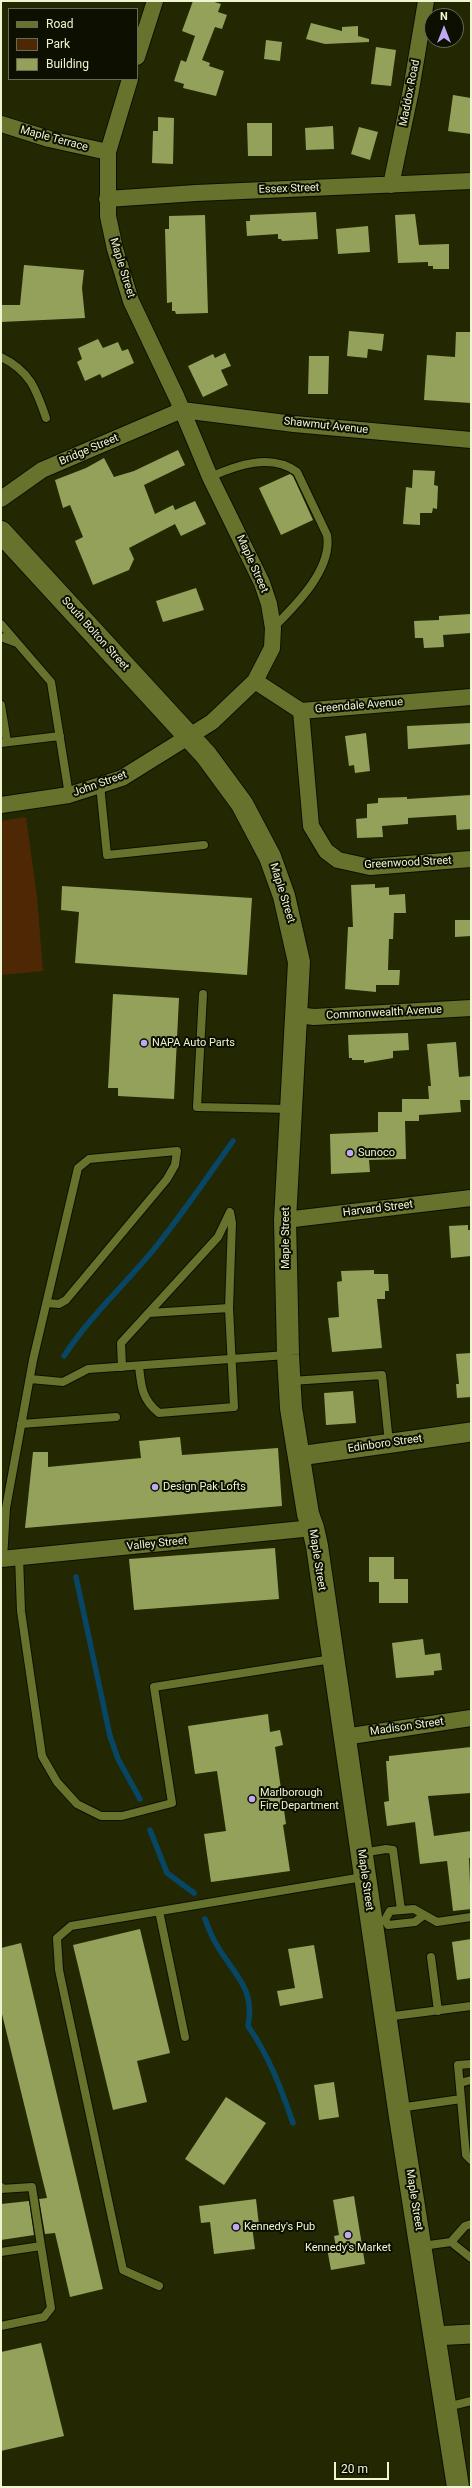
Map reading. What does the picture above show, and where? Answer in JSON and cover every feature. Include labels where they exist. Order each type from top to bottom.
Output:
[{"type":"main road","name":"South Bolton Street","points":[[1,532],[189,737]]},
{"type":"main road","name":"Maple Street","points":[[189,737],[206,756],[242,804],[270,857],[290,913],[299,962],[285,1220],[290,1381],[299,1456],[308,1514],[313,1528],[361,1853],[365,1877],[378,1921],[386,2017],[458,2487]]},
{"type":"street","points":[[138,54],[155,1]]},
{"type":"street","name":"Maddox Road","points":[[391,184],[411,90],[426,1]]},
{"type":"street","name":"Maple Street","points":[[130,80],[108,152],[108,216],[115,249],[131,301],[182,410],[210,477],[262,583],[269,604],[273,628],[272,648],[256,681],[212,722],[189,737]]},
{"type":"street","name":"Maple Terrace","points":[[1,124],[49,139],[108,152]]},
{"type":"street","name":"Essex Street","points":[[107,199],[196,192],[471,181]]},
{"type":"street","name":"Shawmut Avenue","points":[[182,410],[294,424],[471,440]]},
{"type":"street","name":"Bridge Street","points":[[1,499],[42,470],[182,410]]},
{"type":"street","name":"Greendale Avenue","points":[[256,681],[301,711],[471,697]]},
{"type":"street","name":"Greenwood Street","points":[[301,711],[311,826],[326,851],[338,860],[370,867],[471,859]]},
{"type":"street","name":"John Street","points":[[1,805],[69,795],[122,778],[189,737]]},
{"type":"street","name":"Commonwealth Avenue","points":[[297,1015],[314,1016],[471,1008]]},
{"type":"street","name":"Harvard Street","points":[[285,1220],[471,1198]]},
{"type":"street","name":"Edinboro Street","points":[[299,1456],[471,1432]]},
{"type":"street","name":"Valley Street","points":[[2,1559],[313,1528]]},
{"type":"street","name":"Madison Street","points":[[344,1738],[471,1718]]},
{"type":"street","points":[[434,2336],[471,2334]]},
{"type":"lane","points":[[1,357],[24,371],[36,390],[46,418]]},
{"type":"lane","points":[[210,477],[245,463],[288,466],[297,472],[327,536],[329,545],[324,562],[312,583],[298,602],[273,628]]},
{"type":"lane","points":[[1,624],[51,682],[69,795]]},
{"type":"lane","points":[[1,637],[17,643]]},
{"type":"lane","points":[[1,706],[4,743],[60,736]]},
{"type":"lane","points":[[100,785],[107,855],[204,845]]},
{"type":"lane","points":[[203,994],[196,1107],[290,1110]]},
{"type":"lane","points":[[2,1559],[6,1508],[21,1424],[30,1379],[47,1303],[78,1168],[89,1159],[177,1151],[175,1165],[167,1179],[66,1300],[59,1304],[47,1303]]},
{"type":"lane","points":[[122,1367],[121,1343],[218,1236],[230,1212],[232,1223],[229,1308],[230,1360],[234,1407],[159,1413],[149,1406],[143,1395],[139,1366]]},
{"type":"lane","points":[[149,1313],[229,1308]]},
{"type":"lane","points":[[30,1379],[63,1382],[88,1369],[288,1355]]},
{"type":"lane","points":[[290,1381],[382,1375],[389,1443]]},
{"type":"lane","points":[[21,1424],[116,1417]]},
{"type":"lane","points":[[20,1557],[21,1611],[42,1756],[57,1782],[77,1804],[100,1816],[122,1816],[172,1803],[154,1688],[332,1659]]},
{"type":"lane","points":[[361,1853],[386,1849],[393,1850],[401,1910]]},
{"type":"lane","points":[[160,2286],[123,2270],[59,1970],[58,1938],[71,1926],[365,1877]]},
{"type":"lane","points":[[424,1915],[415,1922],[388,1925],[378,1921],[390,1911],[414,1909],[437,1922],[471,1917]]},
{"type":"lane","points":[[158,1911],[185,2037]]},
{"type":"lane","points":[[431,1957],[438,2010]]},
{"type":"lane","points":[[386,2017],[471,2006]]},
{"type":"lane","points":[[471,2064],[458,2065],[466,2155],[471,2160]]},
{"type":"lane","points":[[460,2083],[471,2080]]},
{"type":"lane","points":[[399,2108],[461,2099]]},
{"type":"lane","points":[[1,2187],[1,2189],[32,2187],[51,2308],[44,2317],[1,2326]]},
{"type":"lane","points":[[421,2246],[452,2242],[465,2226],[471,2224]]},
{"type":"lane","points":[[452,2242],[471,2258]]},
{"type":"lane","points":[[1,2252],[41,2246]]},
{"type":"lane","points":[[446,2407],[471,2401]]},
{"type":"green space","points":[[26,817],[37,897],[43,971],[1,975],[1,821]]},
{"type":"building","points":[[193,1],[211,1],[221,4],[218,12],[227,15],[222,29],[215,27],[202,60],[210,63],[209,66],[224,71],[216,96],[183,88],[184,84],[174,81],[181,60],[186,62],[195,36],[182,31]]},
{"type":"building","points":[[311,23],[342,31],[342,27],[358,26],[358,36],[369,39],[369,42],[325,44],[306,39]]},
{"type":"building","points":[[266,40],[282,42],[280,61],[264,59]]},
{"type":"building","points":[[376,47],[396,50],[391,86],[371,84]]},
{"type":"building","points":[[453,95],[471,98],[471,134],[448,131]]},
{"type":"building","points":[[158,117],[174,118],[173,164],[152,163],[153,131],[158,131]]},
{"type":"building","points":[[247,123],[272,123],[272,156],[248,156]]},
{"type":"building","points":[[333,126],[334,149],[306,150],[305,128]]},
{"type":"building","points":[[359,127],[378,132],[370,160],[351,154]]},
{"type":"building","points":[[316,212],[318,239],[282,241],[281,239],[278,239],[278,234],[247,236],[246,221],[250,221],[250,215]]},
{"type":"building","points":[[415,214],[419,245],[449,244],[449,269],[433,269],[433,266],[428,266],[428,262],[398,263],[395,215]]},
{"type":"building","points":[[205,215],[208,313],[176,314],[175,311],[172,311],[172,302],[167,303],[165,229],[169,229],[169,216]]},
{"type":"building","points":[[368,226],[370,252],[338,254],[336,229]]},
{"type":"building","points":[[24,265],[84,270],[82,288],[85,318],[1,322],[1,305],[20,305]]},
{"type":"building","points":[[349,331],[384,334],[382,351],[368,349],[367,358],[347,356]]},
{"type":"building","points":[[456,332],[471,332],[471,403],[424,400],[427,355],[455,357]]},
{"type":"building","points":[[98,339],[103,348],[118,342],[122,351],[128,349],[134,363],[102,378],[100,374],[85,381],[77,362],[82,359],[78,348]]},
{"type":"building","points":[[225,353],[231,366],[221,370],[228,385],[203,397],[188,366],[213,354],[215,358]]},
{"type":"building","points":[[309,356],[329,356],[328,394],[308,394]]},
{"type":"building","points":[[178,450],[185,465],[144,485],[155,514],[173,505],[175,510],[195,501],[206,524],[181,536],[175,524],[129,548],[134,559],[129,570],[93,585],[75,541],[83,537],[70,505],[63,508],[55,480],[86,468],[104,458],[114,477],[134,471]]},
{"type":"building","points":[[413,470],[435,471],[434,485],[438,486],[437,509],[433,508],[432,513],[420,513],[420,525],[403,524],[406,487],[412,488]]},
{"type":"building","points":[[290,474],[293,476],[313,520],[281,535],[259,488]]},
{"type":"building","points":[[196,588],[204,610],[163,622],[156,601]]},
{"type":"building","points":[[471,614],[471,633],[443,635],[444,647],[424,648],[423,638],[415,638],[414,621],[439,620],[439,616]]},
{"type":"building","points":[[471,723],[471,744],[408,749],[407,726]]},
{"type":"building","points":[[366,733],[370,771],[355,773],[354,765],[349,766],[345,736]]},
{"type":"building","points":[[471,795],[471,829],[457,830],[456,815],[408,818],[408,824],[382,826],[383,837],[357,838],[356,819],[367,818],[367,804],[378,803],[378,798],[407,797],[407,799]]},
{"type":"building","points":[[375,884],[375,888],[389,887],[389,895],[405,894],[406,913],[394,913],[393,939],[389,939],[388,970],[400,970],[399,985],[376,985],[376,992],[345,989],[348,927],[353,927],[351,885]]},
{"type":"building","points":[[62,886],[252,898],[247,975],[75,963],[79,912],[61,910]]},
{"type":"building","points":[[455,920],[471,920],[471,936],[455,937]]},
{"type":"building","name":"NAPA Auto Parts","points":[[113,994],[179,998],[174,1099],[118,1096],[118,1088],[108,1088]]},
{"type":"building","points":[[408,1033],[409,1050],[393,1051],[393,1058],[364,1063],[364,1060],[352,1060],[352,1058],[349,1058],[348,1035]]},
{"type":"building","points":[[456,1042],[459,1077],[471,1076],[471,1100],[460,1100],[461,1112],[419,1115],[419,1121],[405,1121],[406,1159],[369,1160],[370,1172],[331,1174],[330,1134],[378,1132],[378,1112],[402,1112],[402,1099],[429,1099],[428,1086],[431,1086],[427,1044]]},
{"type":"building","points":[[468,1225],[468,1230],[471,1230],[471,1256],[451,1258],[449,1226]]},
{"type":"building","points":[[374,1270],[374,1274],[388,1274],[389,1291],[385,1291],[385,1299],[377,1299],[382,1348],[332,1352],[328,1318],[339,1317],[337,1282],[342,1281],[341,1271]]},
{"type":"building","points":[[471,1353],[471,1397],[457,1398],[456,1384],[459,1384],[456,1354]]},
{"type":"building","points":[[353,1391],[356,1423],[326,1425],[324,1393]]},
{"type":"building","name":"Design Pak Lofts","points":[[180,1437],[182,1455],[278,1448],[282,1506],[25,1528],[33,1452],[48,1452],[48,1467],[141,1458],[139,1441]]},
{"type":"building","points":[[275,1548],[279,1599],[134,1610],[129,1559]]},
{"type":"building","points":[[369,1557],[394,1557],[394,1579],[408,1579],[408,1603],[379,1603],[379,1582],[369,1582]]},
{"type":"building","points":[[423,1639],[425,1655],[440,1653],[442,1670],[434,1671],[434,1675],[396,1678],[392,1643]]},
{"type":"building","name":"Marlborough Fire Department","points":[[268,1714],[270,1732],[280,1730],[283,1745],[275,1747],[286,1824],[283,1825],[290,1871],[211,1882],[204,1834],[226,1831],[217,1771],[195,1774],[188,1726]]},
{"type":"building","points":[[471,1747],[471,1793],[428,1796],[434,1836],[471,1831],[471,1858],[469,1858],[471,1909],[453,1911],[447,1861],[420,1864],[415,1822],[387,1826],[384,1802],[389,1801],[386,1761],[389,1761],[389,1756]]},
{"type":"building","points":[[140,1929],[170,2053],[137,2061],[147,2102],[113,2110],[73,1945]]},
{"type":"building","points":[[471,1939],[471,1978],[457,1980],[452,1942]]},
{"type":"building","points":[[21,1943],[103,2289],[70,2297],[55,2233],[45,2234],[39,2199],[47,2198],[1,2010],[1,1948]]},
{"type":"building","points":[[314,1945],[323,1998],[280,2006],[277,1991],[295,1988],[288,1949]]},
{"type":"building","points":[[334,2082],[339,2117],[319,2120],[314,2085]]},
{"type":"building","points":[[226,2097],[266,2123],[224,2185],[185,2159]]},
{"type":"building","name":"Kennedy's Market","points":[[354,2196],[365,2264],[331,2270],[327,2248],[336,2247],[334,2236],[339,2235],[333,2200]]},
{"type":"building","name":"Kennedy's Pub","points":[[256,2199],[259,2225],[252,2226],[255,2249],[214,2254],[210,2222],[201,2223],[199,2206]]},
{"type":"building","points":[[29,2201],[34,2235],[1,2240],[1,2204]]},
{"type":"building","points":[[41,2343],[64,2436],[1,2451],[1,2352]]},
{"type":"waterway","points":[[64,1356],[83,1329],[150,1254],[193,1198],[233,1141]]},
{"type":"waterway","points":[[76,1577],[110,1736],[118,1759],[140,1799]]},
{"type":"waterway","points":[[150,1830],[167,1873],[194,1893]]},
{"type":"waterway","points":[[205,1919],[215,1942],[246,1990],[250,2012],[248,2026],[274,2073],[293,2123]]},
{"type":"place","name":"NAPA Auto Parts","points":[[144,1043]]},
{"type":"place","name":"Sunoco","points":[[350,1153]]},
{"type":"place","name":"Design Pak Lofts","points":[[155,1487]]},
{"type":"place","name":"Marlborough Fire Department","points":[[252,1799]]},
{"type":"place","name":"Kennedy's Pub","points":[[236,2227]]},
{"type":"place","name":"Kennedy's Market","points":[[348,2235]]}]
